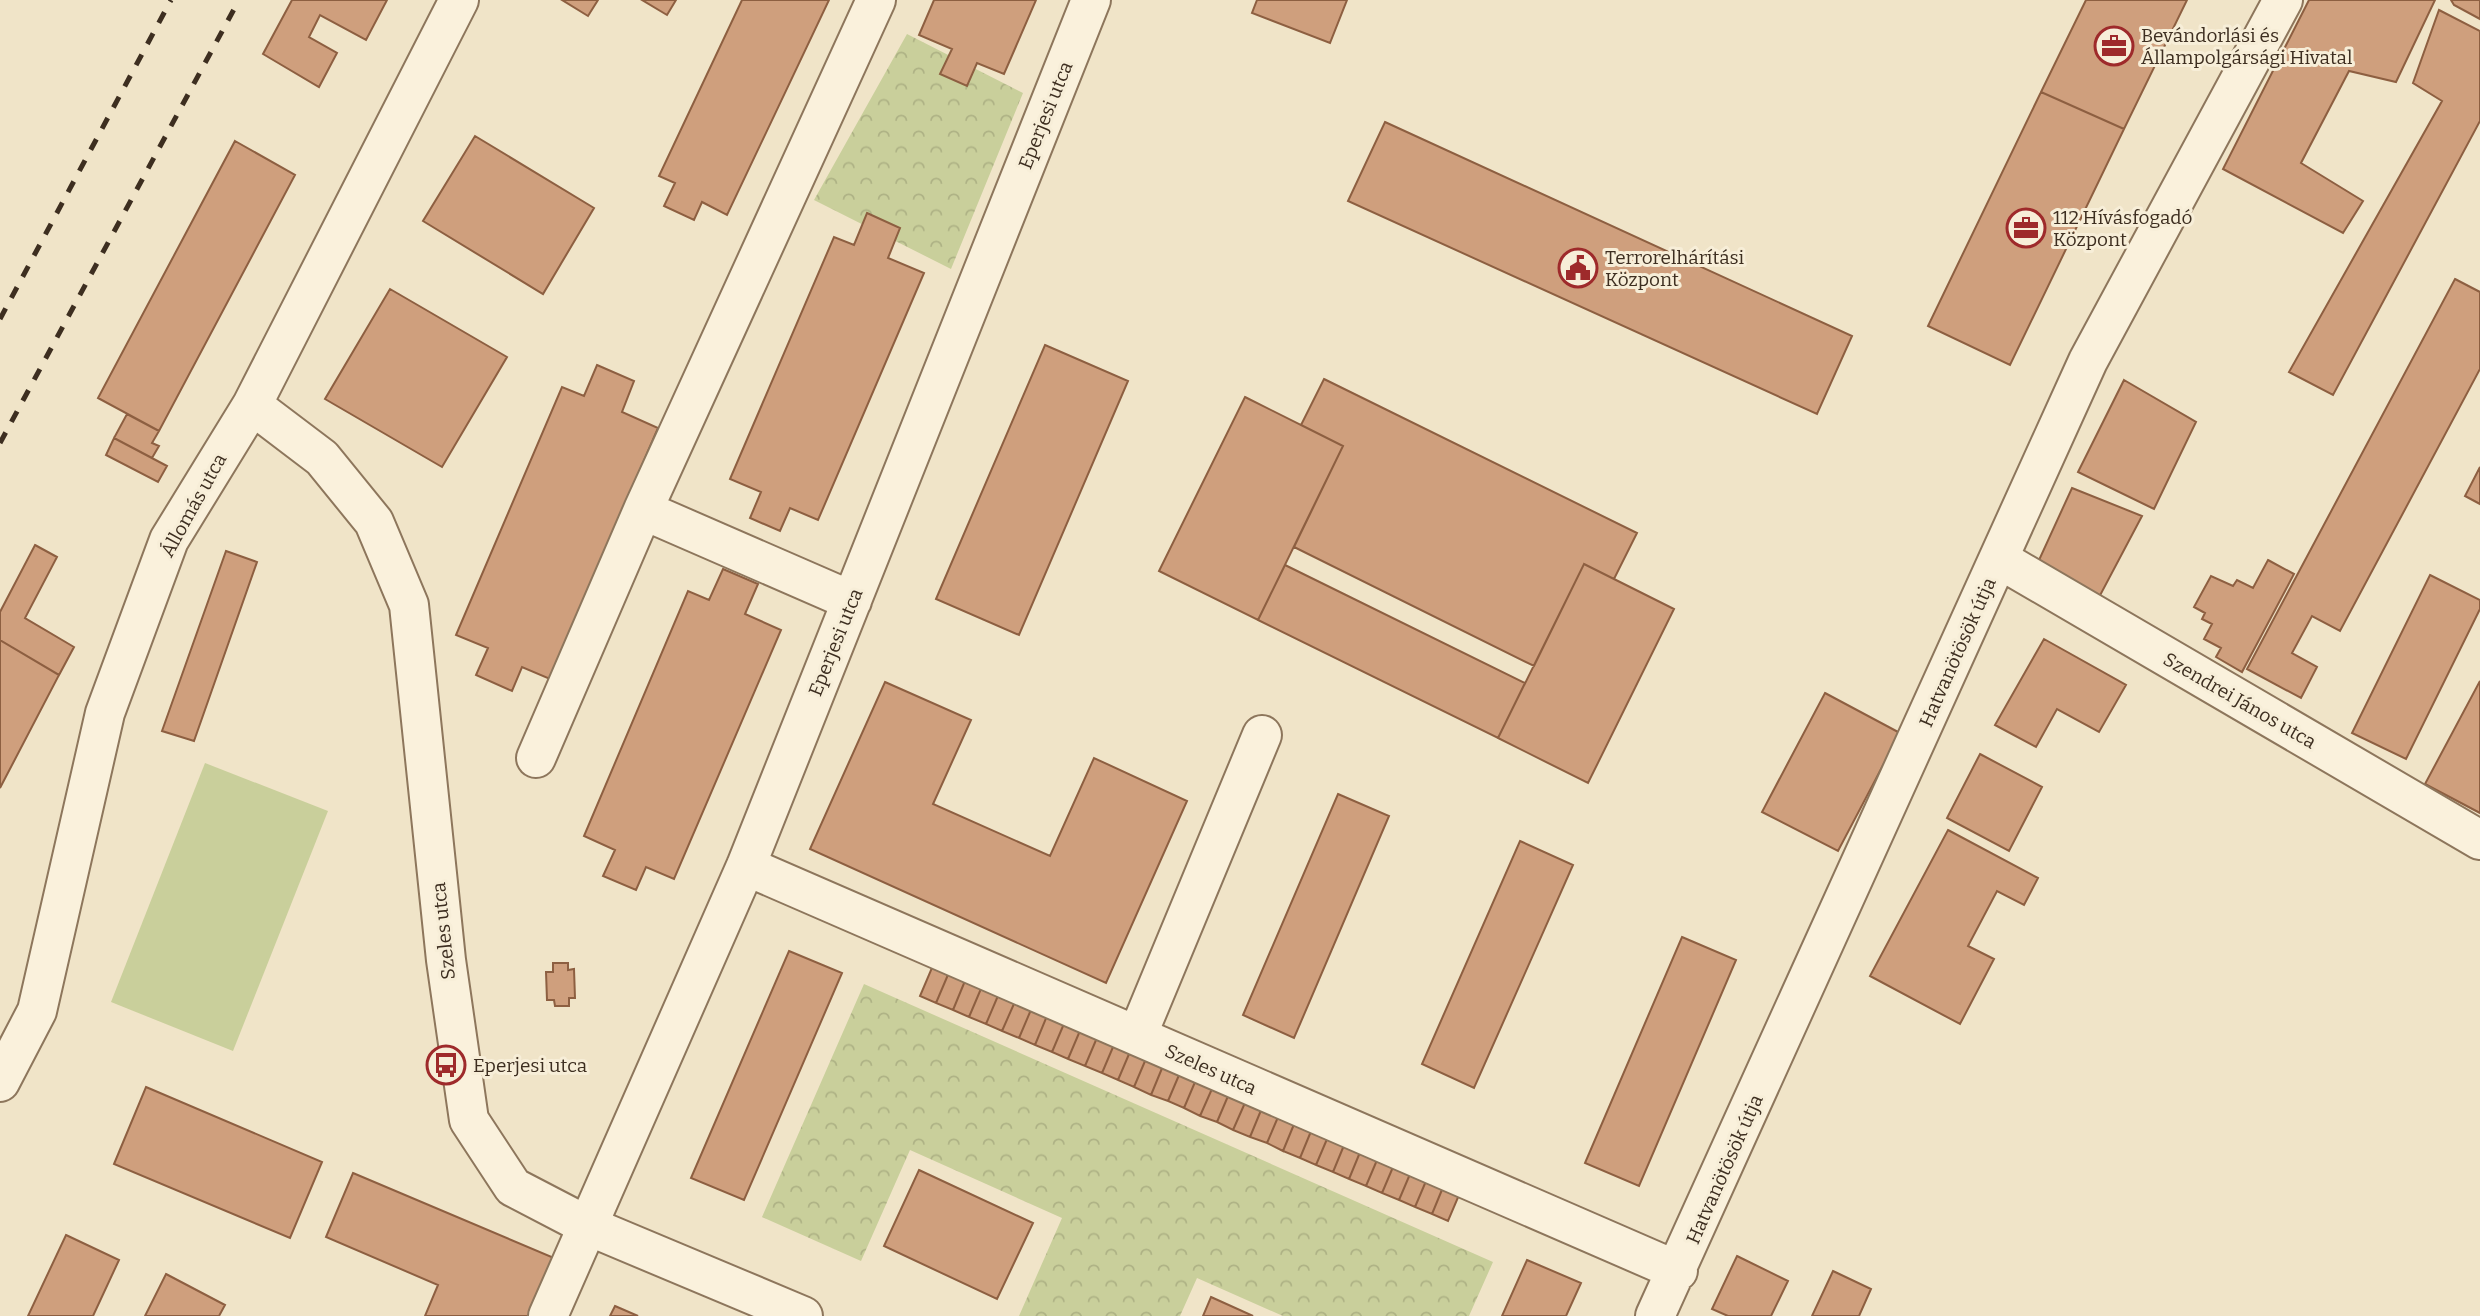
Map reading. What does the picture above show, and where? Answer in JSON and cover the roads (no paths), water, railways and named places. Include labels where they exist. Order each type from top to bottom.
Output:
[{"type":"street","name":"Állomás utca","points":[[0,1082],[37,1011],[105,713],[169,540],[251,404],[459,0]]},
{"type":"street","points":[[536,758],[643,510],[876,0]]},
{"type":"street","name":"Eperjesi utca","points":[[548,1316],[746,866],[1091,0]]},
{"type":"street","name":"Hatvanötösök útja","points":[[1655,1316],[1678,1271],[2088,361],[2283,0]]},
{"type":"street","name":"Szeles utca","points":[[251,404],[322,458],[374,522],[409,605],[446,960],[469,1120],[513,1187],[586,1225],[803,1316]]},
{"type":"street","points":[[643,510],[852,601]]},
{"type":"street","name":"Szendrei János utca","points":[[2000,559],[2480,840]]},
{"type":"street","points":[[1137,1036],[1262,735]]},
{"type":"street","name":"Szeles utca","points":[[746,866],[1678,1271]]},
{"type":"railway","points":[[0,319],[171,0]]},
{"type":"railway","points":[[0,443],[239,0]]},
{"type":"place","name":"Bevándorlási és Állampolgársági Hivatal","points":[[2114,46]]},
{"type":"place","name":"112 Hívásfogadó Központ","points":[[2026,228]]},
{"type":"place","name":"Terrorelhárítási Központ","points":[[1578,268]]},
{"type":"place","name":"Eperjesi utca","points":[[446,1065]]}]
